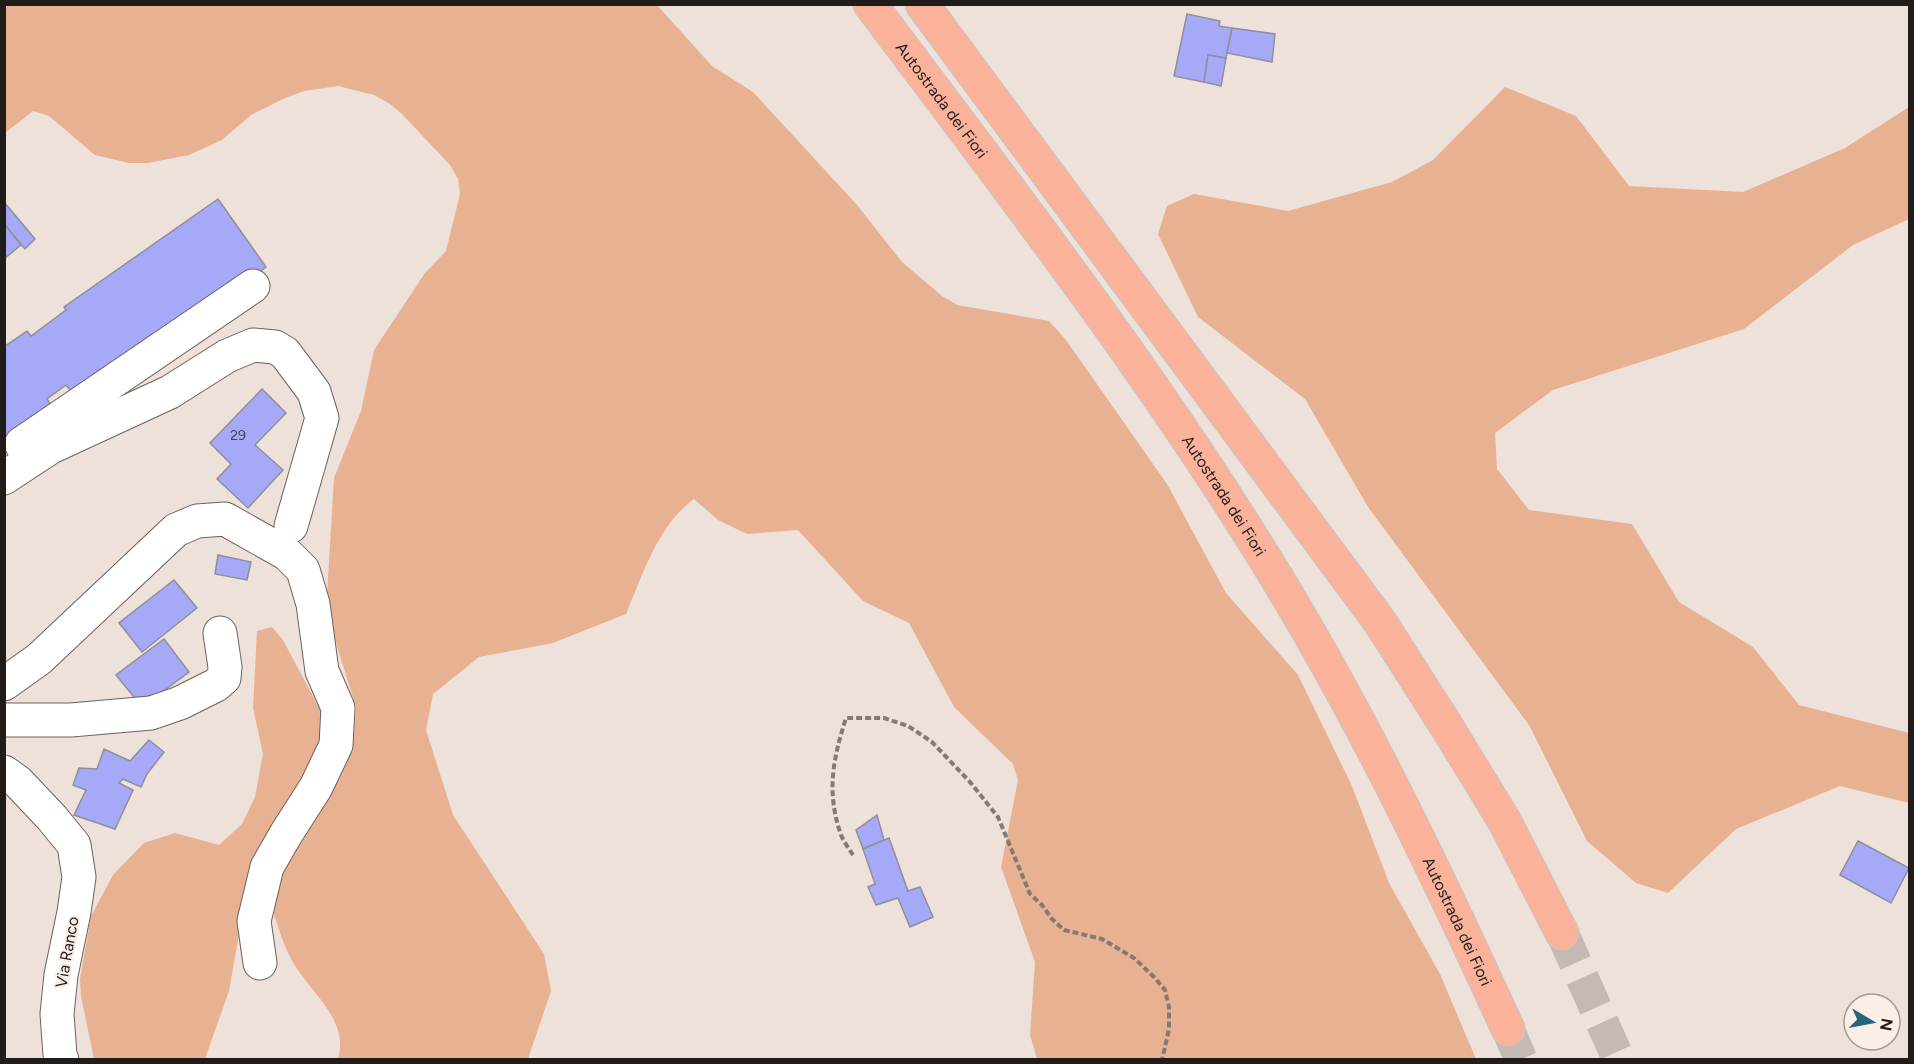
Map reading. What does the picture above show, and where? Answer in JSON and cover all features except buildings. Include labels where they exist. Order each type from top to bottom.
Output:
[{"type":"highway","name":"Autostrada dei Fiori","points":[[870,4],[1118,335],[1191,442],[1261,551],[1395,790],[1508,1029]]},
{"type":"highway","points":[[922,4],[1380,622],[1505,822],[1562,933]]},
{"type":"street","points":[[4,455],[253,286]]},
{"type":"street","points":[[4,478],[51,447],[170,392],[227,356],[253,345],[275,347],[285,352],[314,392],[322,418],[291,526]]},
{"type":"street","points":[[4,684],[39,659],[176,530],[197,520],[225,519],[287,554],[303,570],[313,604],[322,671],[338,708],[336,745],[316,787],[267,867],[254,921],[260,963]]},
{"type":"street","points":[[4,720],[71,720],[151,713],[180,703],[216,685],[224,678],[225,667],[220,633]]},
{"type":"street","name":"Via Ranco","points":[[4,772],[18,782],[74,844],[79,877],[61,975],[57,1014],[62,1059]]},
{"type":"path","points":[[853,855],[842,837],[831,792],[836,748],[846,718],[884,718],[908,726],[932,742],[970,782],[998,817],[1030,894],[1052,919],[1065,930],[1102,939],[1134,958],[1165,990],[1169,1007],[1169,1029],[1162,1059]]},
{"type":"shaded area","points":[[5,5],[657,5],[712,66],[753,92],[857,205],[902,262],[942,296],[957,305],[1049,321],[1066,340],[1167,484],[1226,593],[1298,675],[1352,786],[1389,883],[1440,974],[1476,1059],[1037,1059],[1030,1035],[1035,962],[1001,867],[1018,780],[1013,764],[954,707],[909,623],[863,601],[798,530],[747,534],[718,520],[694,499],[681,510],[661,536],[645,567],[626,614],[553,643],[479,657],[433,694],[426,730],[453,815],[544,954],[551,991],[528,1059],[338,1059],[340,1045],[333,1018],[291,959],[268,898],[242,917],[229,991],[205,1059],[94,1059],[81,996],[80,979],[91,916],[113,875],[144,843],[175,833],[219,845],[242,824],[255,797],[263,754],[253,708],[257,631],[272,627],[283,640],[325,719],[354,736],[356,707],[326,611],[334,478],[361,411],[374,350],[425,273],[446,251],[460,194],[458,179],[450,165],[402,114],[374,95],[338,86],[304,91],[285,98],[251,115],[222,140],[189,155],[148,163],[129,163],[95,155],[49,116],[33,111],[5,133]]},
{"type":"shaded area","points":[[1505,87],[1576,116],[1629,186],[1743,192],[1845,148],[1909,107],[1909,219],[1853,245],[1744,329],[1553,390],[1495,433],[1497,469],[1529,510],[1632,524],[1679,602],[1753,647],[1799,705],[1909,733],[1909,803],[1840,786],[1736,829],[1668,893],[1636,883],[1587,841],[1529,725],[1368,507],[1305,399],[1198,317],[1158,234],[1167,206],[1194,194],[1288,211],[1392,182],[1433,160]]},
{"type":"tunnel","points":[[1562,933],[1619,1060]]},
{"type":"tunnel","points":[[1508,1029],[1521,1060]]}]
